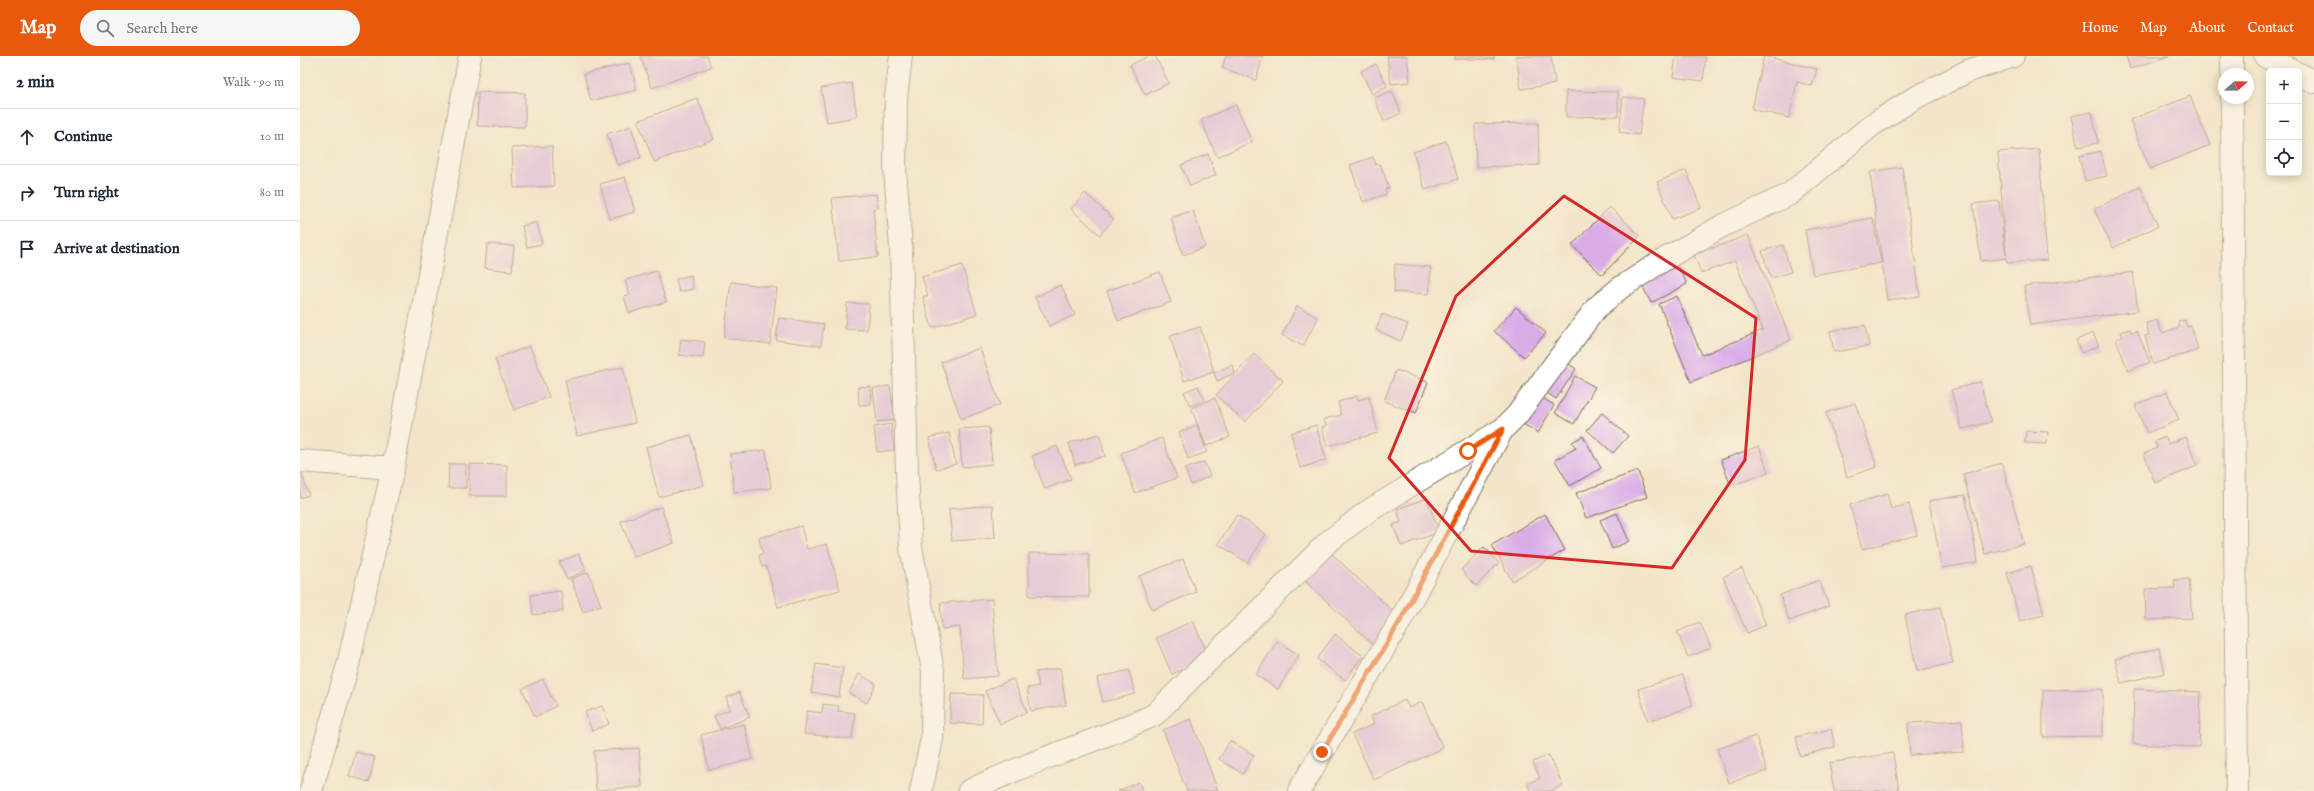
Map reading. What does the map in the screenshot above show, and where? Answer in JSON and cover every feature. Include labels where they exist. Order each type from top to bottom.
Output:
[{"type":"street","points":[[311,791],[348,665],[393,468],[470,56]]},
{"type":"street","points":[[900,56],[896,98],[895,169],[902,248],[909,518],[911,547],[932,672],[932,738],[921,791]]},
{"type":"street","points":[[969,791],[1036,761],[1127,728],[1154,715],[1328,542],[1367,512],[1503,429],[1517,415],[1596,308],[1620,288],[1665,259],[1722,226],[1790,194],[1872,125],[1913,99],[1968,71],[2013,56]]},
{"type":"street","points":[[2232,56],[2232,68]]},
{"type":"street","points":[[2266,56],[2288,68]]},
{"type":"street","points":[[2302,76],[2314,82]]},
{"type":"street","points":[[2232,104],[2237,791]]},
{"type":"street","points":[[1299,791],[1399,623],[1503,429]]},
{"type":"street","points":[[300,461],[393,468]]},
{"type":"highlighted area","points":[[1564,196],[1756,318],[1745,460],[1672,568],[1471,551],[1389,458],[1456,296]]},
{"type":"building","points":[[640,56],[707,56],[711,67],[652,88]]},
{"type":"building","points":[[1149,56],[1155,56],[1169,83],[1145,95],[1130,65]]},
{"type":"building","points":[[1226,56],[1263,56],[1256,80],[1222,68]]},
{"type":"building","points":[[1387,56],[1407,56],[1410,82],[1391,84]]},
{"type":"building","points":[[1455,56],[1494,56],[1494,59],[1455,59]]},
{"type":"building","points":[[1516,56],[1551,56],[1555,84],[1521,89]]},
{"type":"building","points":[[1676,56],[1706,57],[1703,81],[1673,77]]},
{"type":"building","points":[[1764,56],[1817,69],[1812,86],[1797,82],[1789,118],[1752,109]]},
{"type":"building","points":[[2126,56],[2169,56],[2130,69]]},
{"type":"building","points":[[630,63],[637,90],[591,101],[584,74]]},
{"type":"building","points":[[1376,64],[1387,86],[1372,94],[1361,71]]},
{"type":"building","points":[[852,83],[857,117],[827,122],[821,88]]},
{"type":"building","points":[[1392,91],[1401,113],[1384,121],[1374,98]]},
{"type":"building","points":[[1566,91],[1618,92],[1618,116],[1566,117]]},
{"type":"building","points":[[478,92],[525,93],[525,127],[477,126]]},
{"type":"building","points":[[2190,96],[2210,145],[2150,169],[2130,120]]},
{"type":"building","points":[[1623,97],[1644,99],[1639,135],[1619,132]]},
{"type":"building","points":[[697,98],[714,139],[654,162],[638,121]]},
{"type":"building","points":[[1236,105],[1252,142],[1217,157],[1201,120]]},
{"type":"building","points":[[2092,112],[2098,143],[2078,147],[2071,116]]},
{"type":"building","points":[[1538,123],[1539,165],[1476,167],[1475,124]]},
{"type":"building","points":[[631,126],[641,158],[617,165],[607,134]]},
{"type":"building","points":[[1446,141],[1458,179],[1425,190],[1413,152]]},
{"type":"building","points":[[552,146],[554,186],[514,188],[512,148]]},
{"type":"building","points":[[2039,149],[2047,260],[2007,263],[2006,258],[1981,261],[1973,204],[1999,201],[2006,255],[1998,152]]},
{"type":"building","points":[[2101,151],[2107,176],[2085,181],[2079,156]]},
{"type":"building","points":[[1208,154],[1216,175],[1190,186],[1181,165]]},
{"type":"building","points":[[1373,157],[1376,165],[1380,164],[1389,188],[1385,189],[1386,194],[1363,202],[1350,165]]},
{"type":"building","points":[[1902,167],[1920,296],[1887,300],[1870,172]]},
{"type":"building","points":[[1686,170],[1701,208],[1672,219],[1657,182]]},
{"type":"building","points":[[625,177],[635,212],[610,219],[600,184]]},
{"type":"building","points":[[2140,187],[2158,226],[2113,248],[2094,209]]},
{"type":"building","points":[[1085,193],[1114,219],[1100,235],[1071,209]]},
{"type":"building","points":[[876,194],[878,208],[873,209],[878,257],[839,261],[832,198]]},
{"type":"building","points":[[1610,207],[1640,236],[1602,275],[1572,245]]},
{"type":"building","points":[[1193,210],[1205,247],[1183,255],[1171,218]]},
{"type":"building","points":[[1873,218],[1881,263],[1813,275],[1805,230]]},
{"type":"building","points":[[537,222],[542,244],[527,247],[522,226]]},
{"type":"building","points":[[1748,235],[1791,340],[1691,382],[1659,304],[1677,296],[1702,355],[1763,330],[1735,261],[1701,273],[1694,255]]},
{"type":"building","points":[[487,244],[514,246],[512,271],[485,268]]},
{"type":"building","points":[[1783,245],[1791,272],[1771,278],[1762,251]]},
{"type":"building","points":[[1676,262],[1687,284],[1651,303],[1640,281]]},
{"type":"building","points":[[1395,264],[1431,267],[1429,294],[1394,292]]},
{"type":"building","points":[[962,265],[977,314],[932,328],[923,297],[928,295],[922,277]]},
{"type":"building","points":[[657,271],[666,302],[629,313],[624,296],[630,295],[625,280]]},
{"type":"building","points":[[1160,272],[1171,302],[1118,321],[1107,291]]},
{"type":"building","points":[[2133,272],[2138,311],[2030,325],[2024,286]]},
{"type":"building","points":[[691,275],[693,289],[679,292],[676,279]]},
{"type":"building","points":[[731,282],[777,288],[770,344],[724,338]]},
{"type":"building","points":[[1061,285],[1075,315],[1049,326],[1035,297]]},
{"type":"building","points":[[847,303],[869,304],[867,330],[845,329]]},
{"type":"building","points":[[1297,306],[1318,318],[1303,346],[1282,335]]},
{"type":"building","points":[[1516,307],[1546,333],[1524,357],[1494,331]]},
{"type":"building","points":[[1382,314],[1408,324],[1401,341],[1376,330]]},
{"type":"building","points":[[779,318],[824,324],[821,346],[776,340]]},
{"type":"building","points":[[2157,320],[2162,333],[2180,327],[2178,322],[2185,320],[2187,327],[2191,326],[2198,350],[2153,364],[2145,336],[2149,335],[2146,323]]},
{"type":"building","points":[[1865,325],[1869,346],[1834,352],[1830,331]]},
{"type":"building","points":[[1200,327],[1214,372],[1184,381],[1170,336]]},
{"type":"building","points":[[2130,329],[2132,333],[2137,331],[2150,362],[2128,371],[2116,339],[2123,337],[2121,332]]},
{"type":"building","points":[[2093,333],[2099,346],[2081,353],[2076,340]]},
{"type":"building","points":[[681,339],[705,342],[703,358],[679,355]]},
{"type":"building","points":[[530,346],[549,397],[514,410],[495,359]]},
{"type":"building","points":[[980,348],[1000,405],[961,419],[941,362]]},
{"type":"building","points":[[1254,354],[1283,381],[1245,422],[1216,395]]},
{"type":"building","points":[[1562,359],[1576,369],[1556,399],[1541,389]]},
{"type":"building","points":[[1232,365],[1235,373],[1217,381],[1214,373]]},
{"type":"building","points":[[623,367],[635,423],[577,436],[565,380]]},
{"type":"building","points":[[1396,370],[1428,382],[1416,413],[1384,401]]},
{"type":"building","points":[[1575,376],[1595,387],[1574,424],[1555,413]]},
{"type":"building","points":[[1980,382],[1991,422],[1962,429],[1951,390]]},
{"type":"building","points":[[870,386],[871,404],[859,405],[858,387]]},
{"type":"building","points":[[890,386],[895,420],[877,422],[873,388]]},
{"type":"building","points":[[1198,386],[1205,400],[1190,406],[1184,392]]},
{"type":"building","points":[[2167,392],[2179,420],[2147,433],[2135,405]]},
{"type":"building","points":[[1536,394],[1554,405],[1538,433],[1520,422]]},
{"type":"building","points":[[1357,396],[1358,400],[1369,397],[1378,433],[1327,446],[1322,427],[1326,426],[1324,419],[1341,415],[1338,402]]},
{"type":"building","points":[[1215,398],[1230,437],[1206,446],[1191,408]]},
{"type":"building","points":[[1855,403],[1877,467],[1847,477],[1826,413]]},
{"type":"building","points":[[1602,413],[1628,436],[1613,453],[1587,430]]},
{"type":"building","points":[[891,424],[894,450],[877,452],[874,427]]},
{"type":"building","points":[[1197,425],[1207,452],[1188,459],[1179,432]]},
{"type":"building","points":[[1316,425],[1326,460],[1300,468],[1291,433]]},
{"type":"building","points":[[989,427],[992,464],[962,467],[959,429]]},
{"type":"building","points":[[2026,431],[2048,432],[2047,444],[2025,443]]},
{"type":"building","points":[[949,433],[956,464],[936,469],[929,438]]},
{"type":"building","points":[[1099,434],[1105,456],[1075,465],[1069,443]]},
{"type":"building","points":[[691,435],[704,485],[659,497],[646,447]]},
{"type":"building","points":[[1583,436],[1601,468],[1570,486],[1555,460],[1576,448],[1572,442]]},
{"type":"building","points":[[2166,437],[2168,444],[2186,437],[2197,466],[2155,483],[2144,454],[2157,448],[2155,441]]},
{"type":"building","points":[[1162,438],[1177,478],[1135,493],[1121,453]]},
{"type":"building","points":[[1057,446],[1071,479],[1045,489],[1032,456]]},
{"type":"building","points":[[1759,446],[1768,472],[1731,486],[1721,460]]},
{"type":"building","points":[[766,450],[771,488],[734,492],[730,454]]},
{"type":"building","points":[[1204,462],[1210,476],[1191,485],[1185,469]]},
{"type":"building","points":[[2002,463],[2024,544],[1985,554],[1963,474]]},
{"type":"building","points":[[449,464],[466,464],[466,488],[448,488]]},
{"type":"building","points":[[469,464],[507,465],[507,496],[469,496]]},
{"type":"building","points":[[300,469],[309,495],[300,498]]},
{"type":"building","points":[[1638,471],[1647,497],[1586,518],[1576,493]]},
{"type":"building","points":[[1887,494],[1891,509],[1909,504],[1917,535],[1862,549],[1850,505]]},
{"type":"building","points":[[1965,495],[1978,562],[1942,568],[1929,501]]},
{"type":"building","points":[[1427,498],[1439,532],[1401,546],[1393,525],[1401,522],[1397,509]]},
{"type":"building","points":[[993,505],[995,538],[952,541],[949,509]]},
{"type":"building","points":[[661,507],[674,543],[634,557],[621,521]]},
{"type":"building","points":[[1617,513],[1629,541],[1612,549],[1600,520]]},
{"type":"building","points":[[1545,514],[1565,550],[1512,581],[1492,545]]},
{"type":"building","points":[[1237,515],[1266,534],[1248,563],[1218,544]]},
{"type":"building","points":[[801,526],[807,549],[827,544],[840,590],[778,607],[766,566],[762,567],[759,555],[763,554],[759,538]]},
{"type":"building","points":[[1484,547],[1499,563],[1476,586],[1461,570]]},
{"type":"building","points":[[1029,553],[1089,554],[1089,597],[1029,596]]},
{"type":"building","points":[[1331,553],[1399,617],[1373,645],[1305,581]]},
{"type":"building","points":[[579,554],[586,570],[567,579],[559,562]]},
{"type":"building","points":[[1183,559],[1196,592],[1152,610],[1139,576]]},
{"type":"building","points":[[2031,566],[2044,615],[2020,621],[2007,573]]},
{"type":"building","points":[[1742,568],[1766,625],[1747,633],[1723,577]]},
{"type":"building","points":[[588,572],[601,605],[583,612],[571,579]]},
{"type":"building","points":[[2189,579],[2192,618],[2146,620],[2145,589],[2175,588],[2174,580]]},
{"type":"building","points":[[1819,580],[1829,606],[1789,621],[1780,595]]},
{"type":"building","points":[[561,591],[563,611],[533,615],[531,595]]},
{"type":"building","points":[[992,599],[998,676],[964,679],[960,627],[942,629],[940,603]]},
{"type":"building","points":[[1940,607],[1953,663],[1917,671],[1905,615]]},
{"type":"building","points":[[1193,621],[1209,658],[1172,674],[1156,638]]},
{"type":"building","points":[[1700,622],[1711,648],[1688,657],[1677,632]]},
{"type":"building","points":[[1335,634],[1363,656],[1345,680],[1317,659]]},
{"type":"building","points":[[1277,641],[1299,655],[1278,689],[1256,675]]},
{"type":"building","points":[[2159,648],[2165,673],[2121,683],[2115,659]]},
{"type":"building","points":[[816,664],[843,668],[839,697],[811,692]]},
{"type":"building","points":[[1060,668],[1066,705],[1031,711],[1027,688],[1039,686],[1036,672]]},
{"type":"building","points":[[1129,670],[1135,694],[1103,702],[1097,678]]},
{"type":"building","points":[[859,674],[876,684],[867,703],[849,693]]},
{"type":"building","points":[[1683,675],[1693,706],[1648,721],[1638,689]]},
{"type":"building","points":[[543,679],[556,706],[535,717],[522,689]]},
{"type":"building","points":[[1013,679],[1027,712],[1000,724],[985,691]]},
{"type":"building","points":[[2103,689],[2103,736],[2043,737],[2043,690]]},
{"type":"building","points":[[2134,689],[2201,692],[2199,747],[2133,744]]},
{"type":"building","points":[[739,692],[750,717],[720,729],[714,716],[730,709],[726,698]]},
{"type":"building","points":[[951,694],[983,695],[982,724],[950,723]]},
{"type":"building","points":[[1405,700],[1409,708],[1422,702],[1443,748],[1374,780],[1352,734],[1374,724],[1371,716]]},
{"type":"building","points":[[823,704],[839,706],[838,711],[855,713],[852,739],[804,734],[807,711],[822,713]]},
{"type":"building","points":[[602,706],[609,724],[592,731],[585,712]]},
{"type":"building","points":[[1191,719],[1218,791],[1187,791],[1163,730]]},
{"type":"building","points":[[1962,720],[1964,752],[1910,755],[1908,723]]},
{"type":"building","points":[[744,724],[753,759],[709,770],[701,735]]},
{"type":"building","points":[[1831,729],[1835,747],[1800,756],[1796,737]]},
{"type":"building","points":[[1756,736],[1767,771],[1729,783],[1717,749]]},
{"type":"building","points":[[1230,741],[1254,755],[1243,774],[1219,759]]},
{"type":"building","points":[[639,748],[642,787],[596,790],[594,751]]},
{"type":"building","points":[[356,752],[375,757],[369,782],[349,776]]},
{"type":"building","points":[[1893,753],[1899,791],[1834,791],[1829,763]]},
{"type":"building","points":[[1549,755],[1563,785],[1551,791],[1531,791],[1527,784],[1540,778],[1533,762]]},
{"type":"building","points":[[1139,782],[1142,791],[1118,791]]},
{"type":"route","points":[[1322,752],[1399,623],[1503,429],[1468,451]]}]
